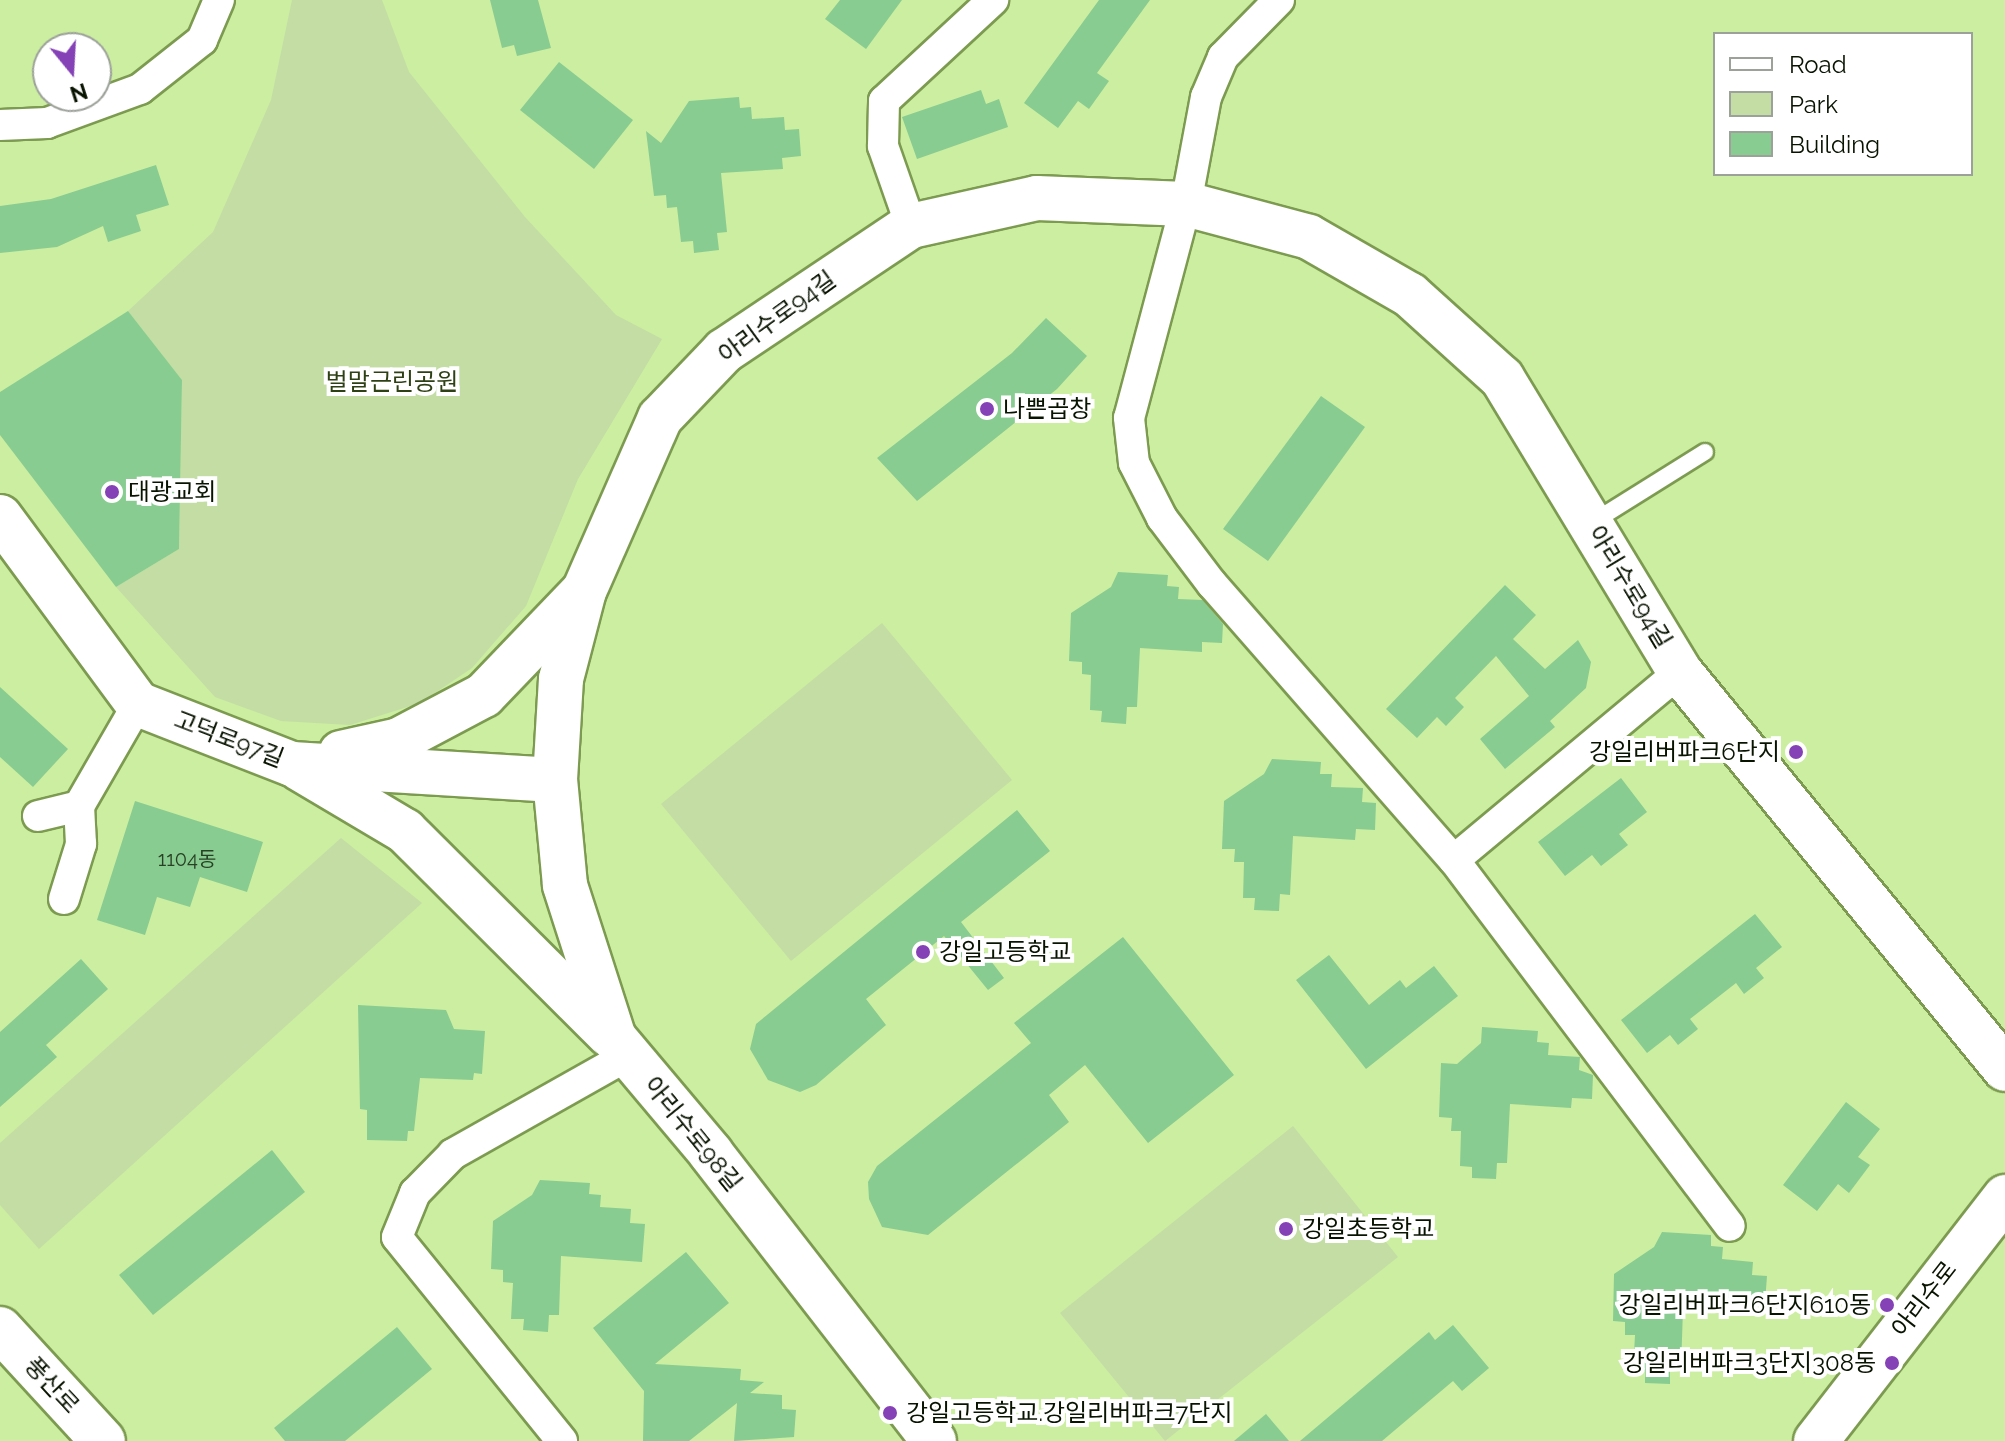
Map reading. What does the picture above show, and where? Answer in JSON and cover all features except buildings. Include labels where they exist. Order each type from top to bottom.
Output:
[{"type":"street","points":[[0,125],[47,123],[140,89],[202,40],[219,0]]},
{"type":"street","points":[[911,226],[883,146],[884,101],[993,0]]},
{"type":"street","points":[[1279,0],[1223,57],[1206,97],[1186,204],[1129,418],[1134,463],[1162,518],[1212,584],[1454,860],[1730,1226]]},
{"type":"street","name":"아리수로94길","points":[[555,780],[561,679],[584,591],[660,418],[724,351],[911,226],[1037,198],[1186,204],[1309,237],[1410,295],[1502,378],[1680,672],[2005,1069]]},
{"type":"street","points":[[0,517],[138,704],[79,806],[81,844],[64,899]]},
{"type":"street","points":[[292,764],[399,740],[484,695],[584,591]]},
{"type":"street","points":[[1454,860],[1680,672]]},
{"type":"street","name":"고덕로97길","points":[[138,704],[292,764],[555,780]]},
{"type":"street","points":[[292,764],[405,831],[621,1046],[453,1154],[415,1193],[397,1237],[562,1441]]},
{"type":"street","name":"아리수로98길","points":[[555,780],[565,885],[621,1046],[934,1441]]},
{"type":"street","points":[[38,816],[79,806]]},
{"type":"street","name":"아리수로","points":[[1816,1441],[2005,1197]]},
{"type":"street","name":"풍산로","points":[[0,1329],[103,1441]]},
{"type":"lane","points":[[1592,523],[1705,452]]},
{"type":"green space","name":"벌말근린공원","points":[[292,0],[382,0],[409,72],[525,217],[616,315],[662,339],[578,479],[526,606],[472,668],[420,703],[350,725],[281,721],[215,697],[116,587],[179,549],[182,380],[128,311],[213,232],[271,100]]},
{"type":"green space","points":[[882,623],[1012,780],[791,961],[661,804]]},
{"type":"green space","points":[[341,838],[422,903],[39,1249],[0,1205],[0,1143]]},
{"type":"green space","points":[[1293,1126],[1398,1257],[1165,1441],[1060,1313]]},
{"type":"place","name":"나쁜곱창","points":[[987,409]]},
{"type":"place","name":"대광교회","points":[[112,492]]},
{"type":"place","name":"강일리버파크6단지","points":[[1796,752]]},
{"type":"place","name":"강일고등학교","points":[[923,952]]},
{"type":"place","name":"강일초등학교","points":[[1286,1229]]},
{"type":"place","name":"강일리버파크6단지610동","points":[[1887,1305]]},
{"type":"place","name":"강일리버파크3단지308동","points":[[1892,1363]]},
{"type":"place","name":"강일고등학교.강일리버파크7단지","points":[[890,1413]]}]
